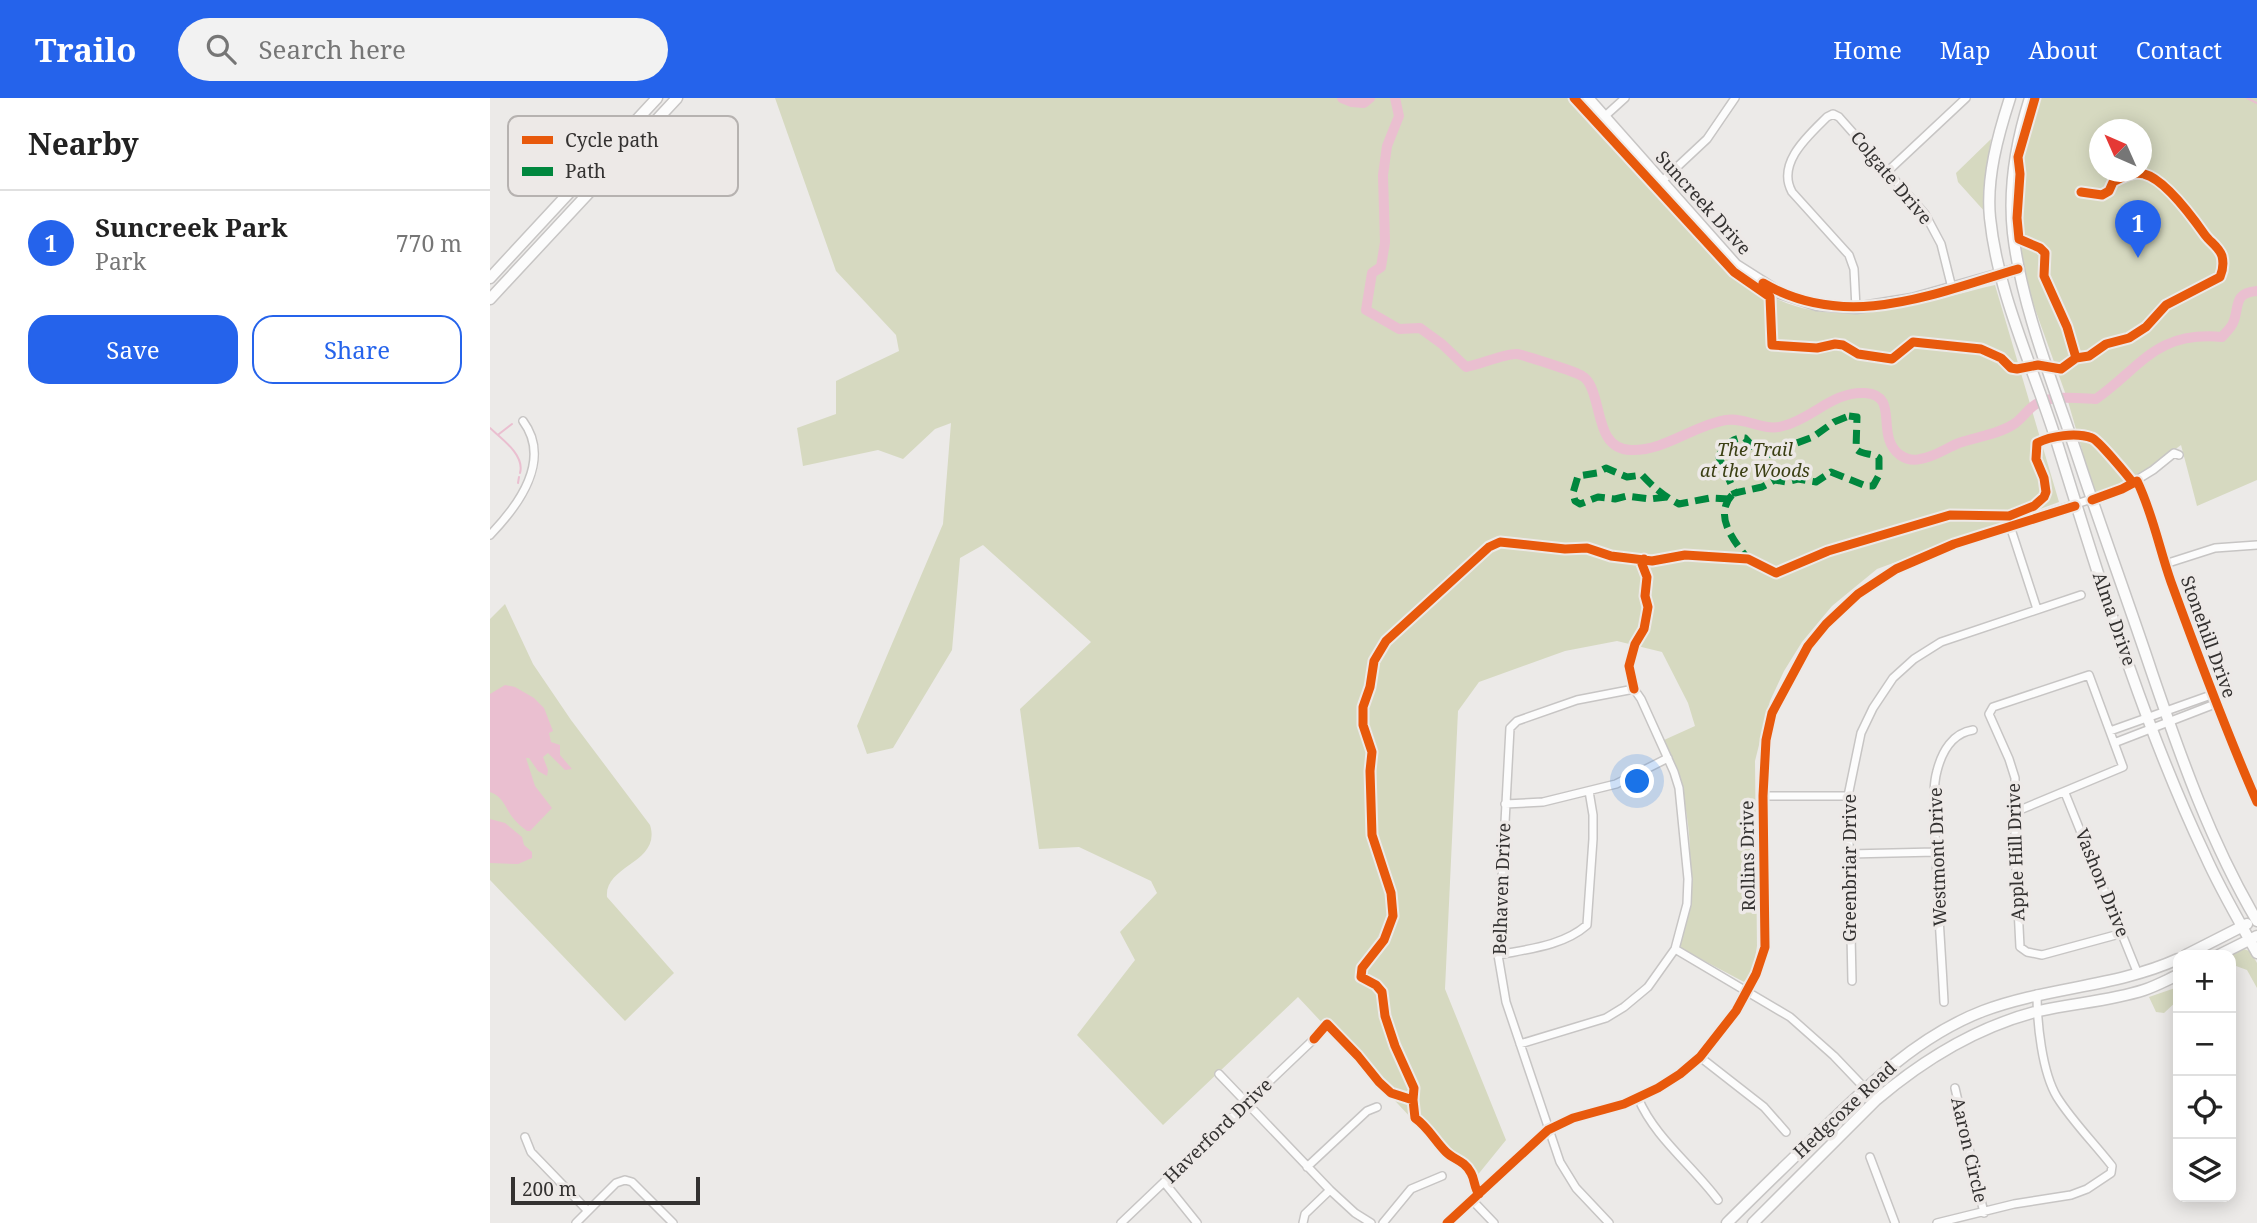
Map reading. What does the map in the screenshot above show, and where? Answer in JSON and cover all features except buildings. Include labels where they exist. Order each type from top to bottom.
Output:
[{"type":"main road","points":[[640,116],[657,98]]},
{"type":"main road","points":[[660,116],[677,98]]},
{"type":"main road","name":"Suncreek Drive","points":[[1588,98],[1730,259],[1750,276],[1780,293],[1827,306],[1856,308],[1893,303],[2018,269]]},
{"type":"main road","name":"Alma Drive","points":[[2010,98],[2002,123],[1991,190],[1990,216],[2001,274],[2075,506],[2150,722],[2204,854],[2242,927],[2253,938],[2257,953]]},
{"type":"main road","name":"Alma Drive","points":[[2030,98],[2016,147],[2012,178],[2011,210],[2018,269],[2043,354],[2167,716],[2203,811],[2257,920]]},
{"type":"main road","points":[[490,278],[566,196]]},
{"type":"main road","points":[[490,299],[585,196]]},
{"type":"main road","points":[[2189,817],[2203,811]]},
{"type":"main road","points":[[2196,950],[2257,920]]},
{"type":"main road","points":[[2229,950],[2253,938]]},
{"type":"main road","name":"Hedgcoxe Road","points":[[1727,1223],[1865,1088],[1904,1056],[1961,1021],[2037,995],[2138,974],[2173,961]]},
{"type":"main road","points":[[2138,974],[2144,990]]},
{"type":"main road","name":"Hedgcoxe Road","points":[[1753,1223],[1876,1100],[1922,1065],[1964,1040],[2037,1012],[2144,990],[2173,977]]},
{"type":"street","points":[[1604,117],[1625,98]]},
{"type":"street","points":[[1661,182],[1707,139],[1735,98]]},
{"type":"street","points":[[1888,171],[1966,98]]},
{"type":"street","name":"Colgate Drive","points":[[1856,308],[1854,269],[1849,255],[1792,192],[1787,180],[1794,155],[1800,145],[1833,114],[1839,117],[1915,201],[1936,233],[1952,288]]},
{"type":"street","points":[[490,536],[516,507],[534,464],[534,443],[523,421]]},
{"type":"street","name":"Rollins Drive","points":[[1447,1223],[1548,1130],[1573,1118],[1601,1112],[1638,1098],[1680,1074],[1700,1057],[1730,1020],[1756,974],[1765,947],[1763,796],[1766,740],[1772,713],[1808,646],[1826,624],[1864,590],[1896,569],[1954,544],[2122,489],[2153,470],[2169,455],[2179,455]]},
{"type":"street","name":"Stonehill Drive","points":[[2137,481],[2150,510],[2165,564],[2211,695],[2257,802]]},
{"type":"street","points":[[2010,526],[2037,609]]},
{"type":"street","points":[[2165,564],[2216,548],[2257,545]]},
{"type":"street","name":"Greenbriar Drive","points":[[1852,981],[1848,796],[1861,733],[1873,708],[1893,678],[1914,659],[1941,642],[2081,595]]},
{"type":"street","name":"Apple Hill Drive","points":[[2110,731],[2089,675],[1990,710],[1990,719],[2015,778],[2021,947],[2027,952],[2042,955],[2123,933]]},
{"type":"street","name":"Belhaven Drive","points":[[1609,1223],[1567,1177],[1548,1130],[1506,1002],[1498,955],[1509,732],[1512,725],[1528,716],[1577,700],[1634,689],[1668,758]]},
{"type":"street","points":[[2167,716],[2211,695]]},
{"type":"street","points":[[2015,812],[2123,767],[2110,731],[2215,704]]},
{"type":"street","points":[[2115,743],[2150,722]]},
{"type":"street","name":"Westmont Drive","points":[[1944,1002],[1936,852],[1937,769],[1952,740],[1960,733],[1973,730]]},
{"type":"street","points":[[1505,804],[1543,802],[1631,779],[1668,758],[1679,788],[1689,879],[1687,904],[1675,950],[1648,987],[1606,1018],[1520,1044]]},
{"type":"street","points":[[1498,955],[1547,946],[1578,933],[1587,925],[1593,839],[1593,816],[1588,791]]},
{"type":"street","name":"Vashon Drive","points":[[2064,793],[2138,974]]},
{"type":"street","points":[[1763,796],[1848,796]]},
{"type":"street","points":[[1850,854],[1936,852]]},
{"type":"street","points":[[1675,950],[1790,1017],[1834,1056],[1876,1100]]},
{"type":"street","points":[[1937,1223],[2014,1204],[2071,1195],[2110,1173],[2112,1166],[2055,1094],[2048,1076],[2037,1012],[2037,995]]},
{"type":"street","name":"Haverford Drive","points":[[1121,1223],[1314,1039]]},
{"type":"street","points":[[1700,1057],[1764,1107],[1786,1132]]},
{"type":"street","points":[[1219,1074],[1329,1190],[1371,1223]]},
{"type":"street","name":"Aaron Circle","points":[[1955,1088],[1984,1213]]},
{"type":"street","points":[[1638,1098],[1658,1132],[1718,1200]]},
{"type":"street","points":[[1307,1167],[1367,1111],[1377,1107]]},
{"type":"street","points":[[525,1137],[531,1152],[589,1211]]},
{"type":"street","points":[[1870,1157],[1895,1223]]},
{"type":"street","points":[[1383,1223],[1411,1189],[1442,1176]]},
{"type":"street","points":[[576,1223],[616,1184],[625,1180],[632,1182],[673,1223]]},
{"type":"street","points":[[1164,1182],[1197,1223]]},
{"type":"street","points":[[1303,1223],[1305,1214],[1329,1190]]},
{"type":"street","points":[[1472,1200],[1494,1223]]},
{"type":"green space","name":"The Trail at the Woods","points":[[775,98],[1577,98],[1723,264],[1777,299],[1830,313],[1858,313],[1914,305],[1995,285],[2059,502],[1877,569],[1832,606],[1802,642],[1770,701],[1755,761],[1757,946],[1752,970],[1744,982],[1680,948],[1689,895],[1690,842],[1682,790],[1664,740],[1695,726],[1688,703],[1662,652],[1617,641],[1565,651],[1479,682],[1458,711],[1445,989],[1506,1140],[1476,1177],[1456,1166],[1298,997],[1163,1125],[1077,1035],[1135,960],[1120,932],[1157,893],[1151,881],[1079,847],[1039,849],[1020,709],[1091,642],[983,545],[960,558],[952,650],[893,748],[867,754],[857,726],[943,524],[951,423],[935,429],[903,459],[878,450],[803,466],[797,428],[836,414],[836,381],[899,351],[896,335],[836,271]]},
{"type":"green space","points":[[2035,98],[2257,98],[2257,480],[2197,506],[2181,445],[2147,470],[2095,495],[2067,398],[2020,267],[2014,185]]},
{"type":"green space","points":[[1991,139],[1985,181],[1986,213],[1958,182],[1956,173]]},
{"type":"green space","points":[[505,604],[533,664],[571,720],[650,825],[651,838],[648,848],[614,878],[608,886],[607,897],[674,973],[625,1021],[490,880],[490,619]]},
{"type":"green space","points":[[2243,949],[2250,951],[2257,963],[2257,988],[2247,970],[2236,966],[2236,953]]},
{"type":"green space","points":[[2173,989],[2173,1005],[2164,1013],[2156,1012],[2149,997]]},
{"type":"shaded area","points":[[505,685],[515,687],[534,698],[544,708],[553,731],[549,733],[551,742],[560,745],[560,755],[572,769],[565,770],[548,753],[543,757],[548,770],[547,776],[526,758],[535,786],[552,808],[530,831],[518,823],[501,800],[490,792],[490,694]]},
{"type":"shaded area","points":[[490,819],[505,823],[522,837],[524,845],[532,852],[532,858],[518,864],[490,863]]},
{"type":"waterway","points":[[1342,98],[1364,103],[1370,98]]},
{"type":"waterway","points":[[1395,98],[1399,116],[1387,146],[1383,175],[1385,242],[1381,267],[1372,273],[1366,310],[1399,329],[1420,328],[1466,367],[1517,354],[1583,376],[1593,392],[1606,434],[1620,448],[1631,450],[1656,446],[1726,420],[1769,427],[1783,426],[1804,418],[1843,396],[1865,393],[1876,395],[1882,401],[1889,438],[1900,455],[1915,460],[1925,458],[1959,443],[2008,427],[2045,400],[2096,399],[2165,345],[2200,337],[2222,337],[2233,323],[2240,298],[2249,292],[2257,291]]},
{"type":"waterway","points":[[2247,98],[2257,103]]},
{"type":"waterway","points":[[499,434],[512,424]]},
{"type":"waterway","points":[[490,428],[516,454],[521,466],[520,473]]},
{"type":"waterway","points":[[518,483],[519,477]]},
{"type":"marked path","points":[[1849,416],[1857,417],[1856,449],[1879,458],[1879,475],[1873,486],[1866,486],[1831,472],[1816,482],[1798,479],[1786,482],[1775,480],[1762,487],[1735,493],[1719,457],[1729,443],[1745,438],[1761,455],[1776,454],[1849,416]]},
{"type":"marked path","points":[[1667,497],[1598,497],[1580,504],[1575,501],[1573,493],[1578,476],[1597,473],[1606,468],[1627,477],[1642,475],[1659,491],[1679,504],[1710,498],[1729,499]]},
{"type":"marked path","points":[[1732,495],[1727,503],[1725,520],[1748,559]]},
{"type":"cycle path","points":[[1574,98],[1734,272],[1770,297],[1772,345],[1817,348],[1835,344],[1843,345],[1858,354],[1892,359],[1913,342],[1981,349],[2001,358],[2011,368],[2038,365],[2061,369],[2076,358],[2089,356],[2106,344],[2129,338],[2146,327],[2166,305],[2220,277],[2223,262],[2219,250],[2178,200],[2152,177],[2140,173],[2124,176],[2113,182],[2109,191],[2102,195],[2081,192]]},
{"type":"cycle path","points":[[2035,98],[2018,157],[2019,239],[2045,253],[2044,276],[2067,327],[2076,358]]},
{"type":"cycle path","points":[[1763,283],[1795,297],[1826,305],[1858,307],[1922,297],[2018,269]]},
{"type":"cycle path","points":[[1314,1039],[1327,1024],[1391,1093],[1413,1100],[1414,1088],[1395,1046],[1385,1016],[1382,992],[1376,985],[1361,977],[1362,968],[1384,940],[1393,916],[1391,893],[1372,835],[1372,752],[1363,725],[1363,707],[1370,687],[1374,661],[1386,641],[1489,547],[1500,542],[1565,549],[1587,548],[1611,556],[1652,561],[1685,555],[1748,559],[1776,573],[1828,551],[1950,515],[2009,516],[2034,506],[2046,492],[2044,478],[2036,459],[2037,443],[2049,438],[2071,435],[2092,438],[2133,483]]},
{"type":"cycle path","points":[[2092,500],[2137,481],[2191,637],[2257,802]]},
{"type":"cycle path","points":[[1447,1223],[1548,1130],[1573,1118],[1624,1104],[1680,1074],[1700,1057],[1736,1011],[1756,974],[1765,947],[1763,796],[1766,740],[1772,713],[1808,646],[1826,624],[1858,594],[1896,569],[1954,544],[2075,506]]},
{"type":"cycle path","points":[[1634,689],[1629,666],[1635,644],[1644,629],[1648,607],[1645,596],[1647,577],[1642,564],[1644,559]]},
{"type":"cycle path","points":[[1413,1100],[1415,1118],[1446,1152],[1468,1169],[1479,1194]]},
{"type":"place","name":"Suncreek Park","points":[[2138,258]]}]
